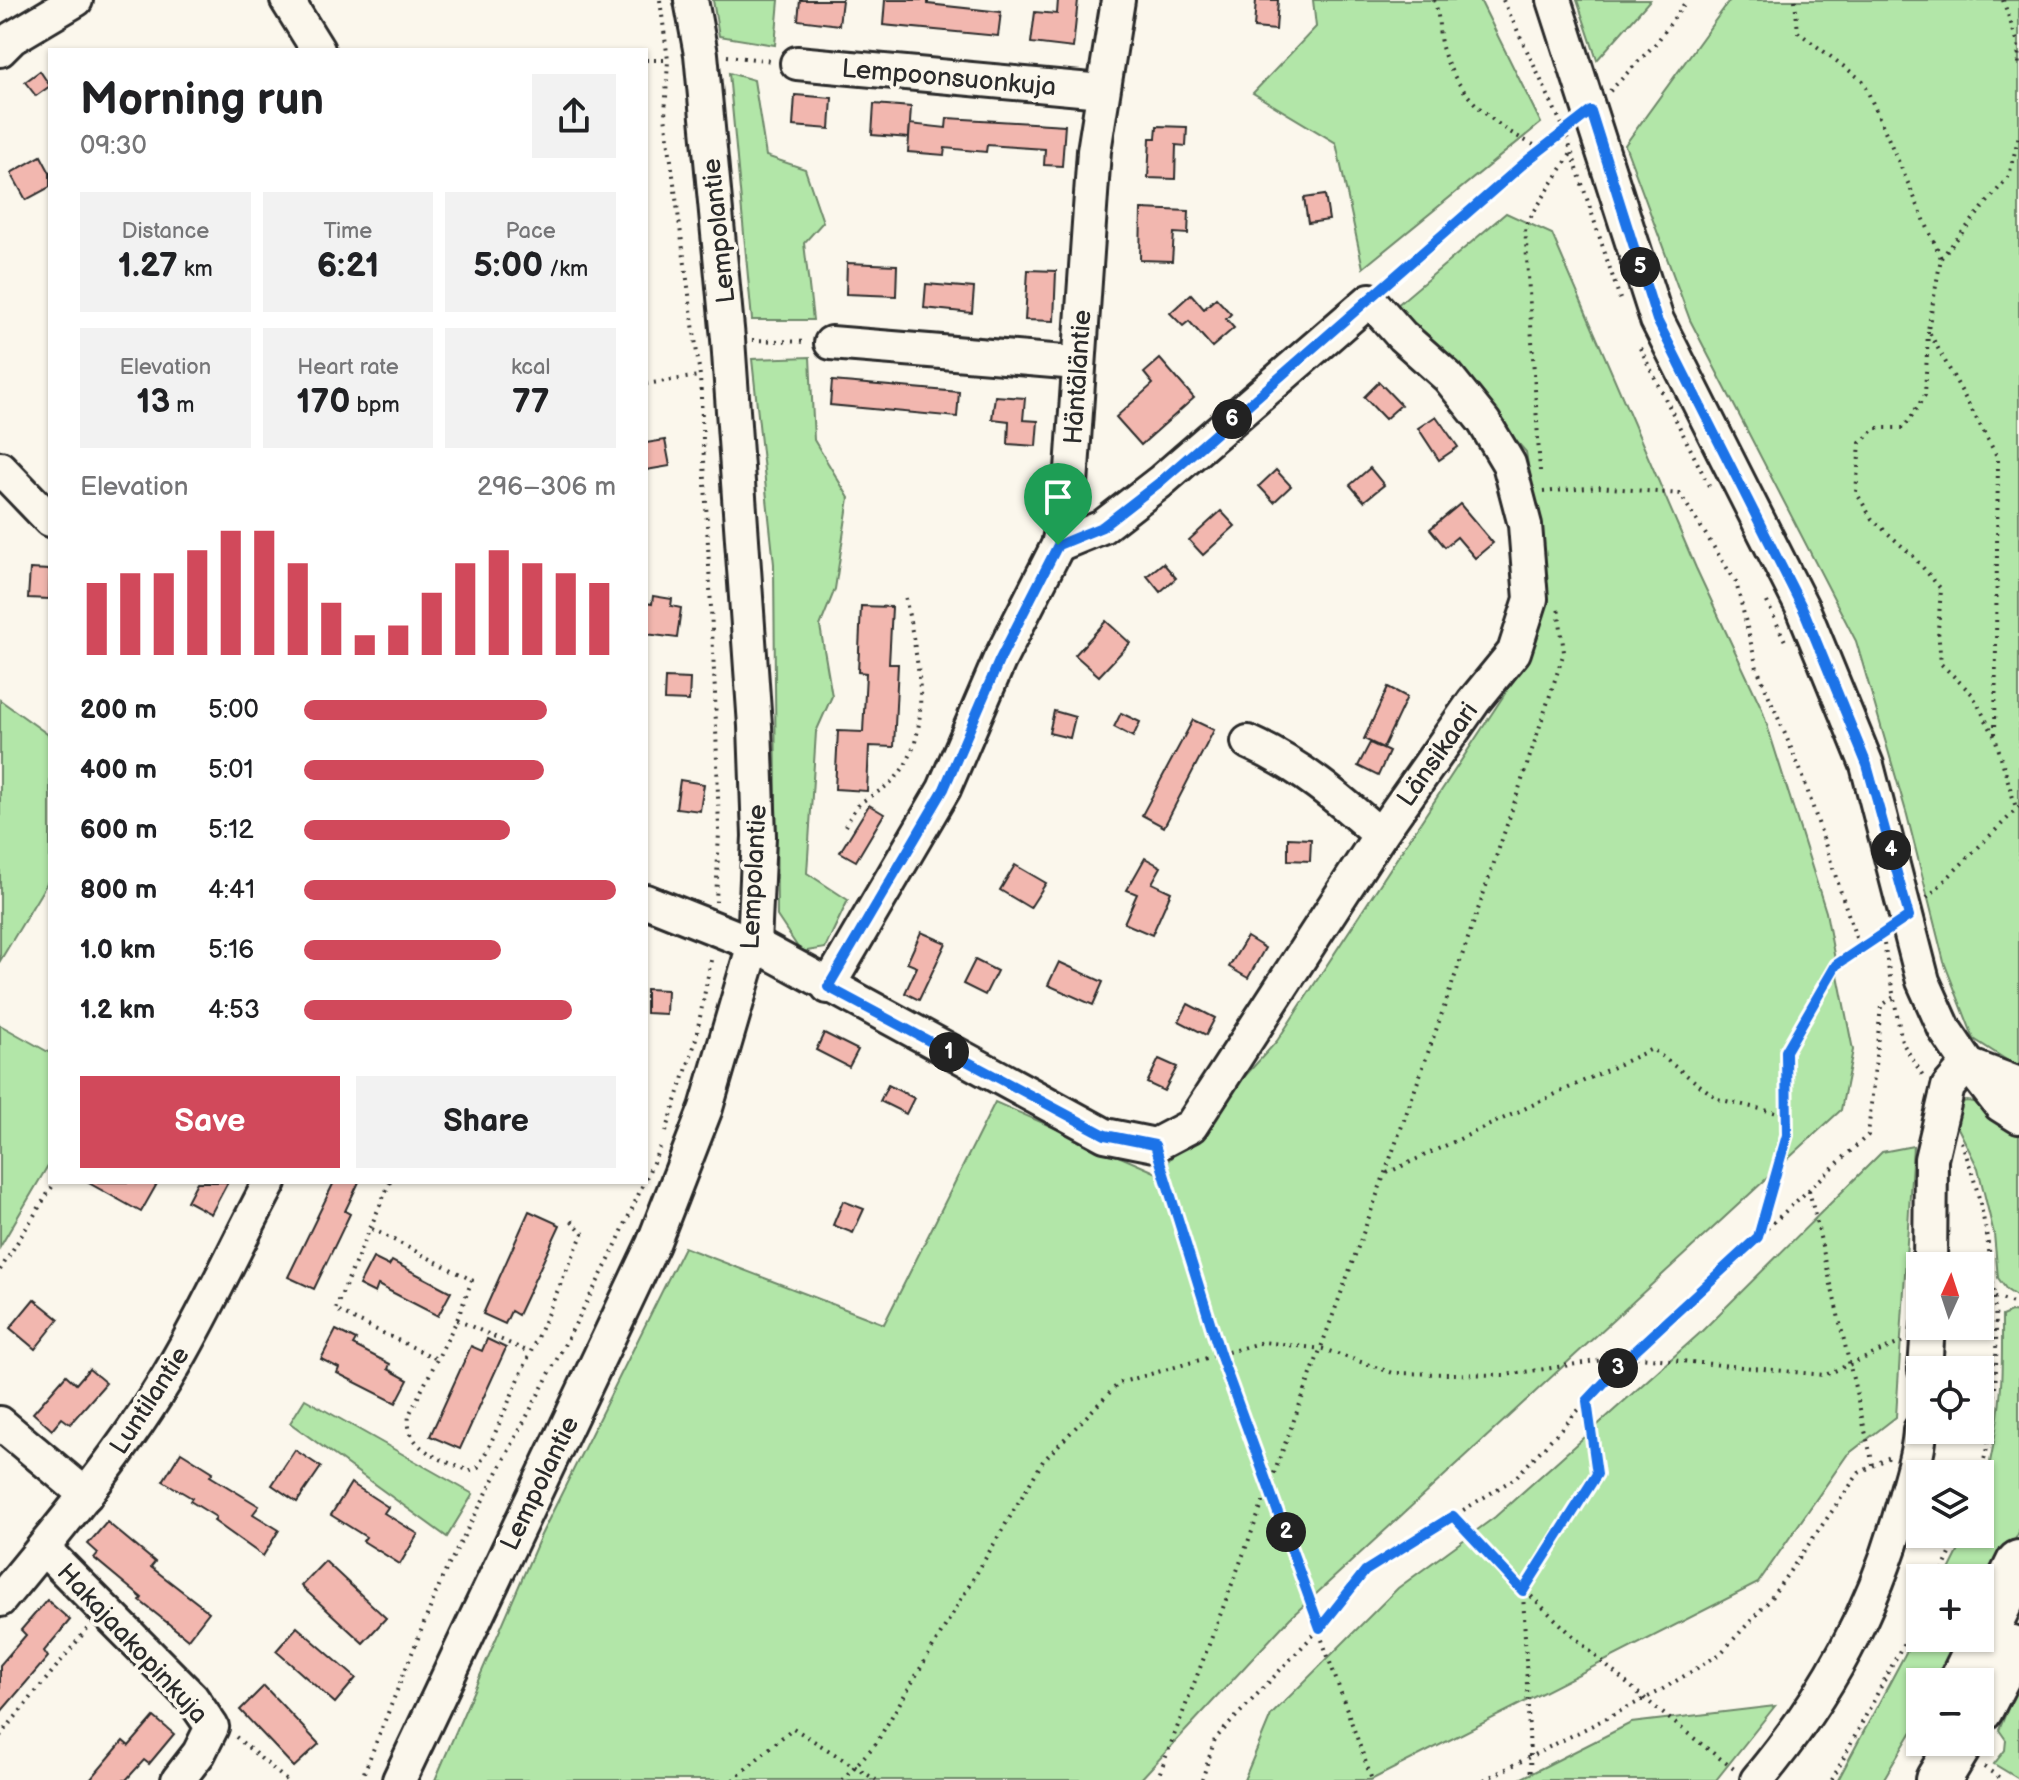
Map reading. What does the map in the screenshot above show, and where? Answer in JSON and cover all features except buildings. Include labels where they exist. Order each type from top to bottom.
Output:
[{"type":"highway","points":[[1968,1668],[2019,1563]]},
{"type":"highway","points":[[1994,1683],[2019,1634]]},
{"type":"highway","points":[[1905,1780],[1919,1756]]},
{"type":"highway","points":[[1938,1780],[1966,1756]]},
{"type":"street","points":[[0,50],[12,38],[76,0]]},
{"type":"street","points":[[287,0],[317,48]]},
{"type":"street","name":"Lempolantie","points":[[399,1780],[653,1244],[706,1108],[754,944],[759,836],[755,726],[728,339],[701,54],[691,0]]},
{"type":"street","name":"Häntäläntie","points":[[828,987],[944,789],[999,661],[1058,545],[1071,484],[1077,363],[1102,91],[1118,0]]},
{"type":"street","points":[[1554,0],[1657,320],[1804,611],[1867,765],[1894,920],[1945,1030],[2000,1105],[2019,1117]]},
{"type":"street","name":"Lempoonsuonkuja","points":[[797,63],[1102,91]]},
{"type":"street","points":[[1058,545],[1102,527],[1160,482],[1370,300]]},
{"type":"street","name":"Länsikaari","points":[[1155,1145],[1191,1126],[1380,835],[1474,701],[1514,652],[1531,599],[1525,525],[1509,464],[1484,422],[1448,377],[1402,336],[1370,300]]},
{"type":"street","points":[[831,343],[1077,363]]},
{"type":"street","points":[[0,468],[48,518]]},
{"type":"street","points":[[1248,742],[1286,759],[1326,787],[1380,835]]},
{"type":"street","points":[[648,902],[754,944],[1105,1135],[1155,1145]]},
{"type":"street","points":[[1968,1064],[2019,1084]]},
{"type":"street","points":[[1930,1252],[1931,1159],[1948,1087],[1968,1064]]},
{"type":"street","name":"Luntilantie","points":[[0,1600],[86,1495],[143,1415],[183,1350],[269,1184]]},
{"type":"street","points":[[0,1423],[86,1495]]},
{"type":"street","points":[[1747,1776],[1798,1731],[1858,1633],[1896,1529],[1918,1444]]},
{"type":"street","name":"Hakajaakopinkuja","points":[[43,1548],[192,1698],[212,1727],[199,1753],[178,1780]]},
{"type":"path","points":[[648,1174],[664,1140],[695,1043],[715,930],[719,831],[700,376],[665,116],[668,60],[660,0]]},
{"type":"path","points":[[1434,0],[1440,15],[1441,44],[1470,102],[1541,148]]},
{"type":"path","points":[[1503,0],[1564,129],[1622,304]]},
{"type":"path","points":[[1370,300],[1541,148],[1591,111],[1657,42],[1687,0]]},
{"type":"path","points":[[1795,0],[1798,32],[1863,81],[1941,258]]},
{"type":"path","points":[[2003,0],[2018,44],[2019,69]]},
{"type":"path","points":[[648,60],[701,54],[797,63]]},
{"type":"path","points":[[1758,1237],[1787,1135],[1786,1051],[1836,965],[1883,937],[1894,920],[2018,808],[1995,737],[1972,694],[1941,664],[1938,630],[1941,589],[1913,556],[1872,519],[1856,492],[1860,443],[1876,428],[1904,428],[1925,395],[1928,330],[1941,258],[2009,176],[2019,135]]},
{"type":"path","points":[[1545,507],[1536,441],[1525,226],[1572,152]]},
{"type":"path","points":[[1928,330],[1998,458],[1995,737]]},
{"type":"path","points":[[728,339],[831,343]]},
{"type":"path","points":[[1639,347],[1713,495]]},
{"type":"path","points":[[648,384],[700,376]]},
{"type":"path","points":[[1543,492],[1599,487],[1680,494],[1701,522],[1736,582],[1757,668],[1802,774],[1860,950]]},
{"type":"path","points":[[1762,590],[1788,647]]},
{"type":"path","points":[[1157,1780],[1323,1349],[1477,920],[1564,652],[1556,594]]},
{"type":"path","points":[[845,826],[861,801],[875,796],[897,777],[913,752],[919,713],[917,664],[905,595]]},
{"type":"path","points":[[1894,920],[1883,937],[1902,1042],[1942,1107],[1973,1169],[1991,1252]]},
{"type":"path","points":[[1202,1780],[1215,1739],[1320,1628],[1365,1571],[1515,1478],[1629,1356],[1868,1135],[1881,1006],[1894,997]]},
{"type":"path","points":[[1387,1173],[1652,1049],[1718,1099],[1786,1115]]},
{"type":"path","points":[[1155,1145],[1220,1354],[1372,1780]]},
{"type":"path","points":[[0,1270],[54,1184]]},
{"type":"path","points":[[389,1184],[335,1310],[437,1359]]},
{"type":"path","points":[[361,1780],[443,1576],[610,1258],[643,1184]]},
{"type":"path","points":[[1809,1190],[1874,1465]]},
{"type":"path","points":[[372,1229],[472,1280],[457,1320],[409,1415],[407,1429],[413,1441],[434,1456],[470,1471],[478,1467],[488,1449],[583,1233],[570,1219]]},
{"type":"path","points":[[1994,1297],[2019,1305]]},
{"type":"path","points":[[457,1320],[529,1352]]},
{"type":"path","points":[[842,1780],[875,1745],[1043,1461],[1119,1383],[1263,1342],[1323,1349],[1393,1373],[1407,1374],[1505,1375],[1629,1356],[1825,1375],[1906,1338]]},
{"type":"path","points":[[1531,1780],[1523,1591],[1597,1474],[1587,1401]]},
{"type":"path","points":[[1484,1780],[1642,1700],[1720,1654],[1768,1602],[1859,1473],[1907,1444]]},
{"type":"path","points":[[1453,1516],[1523,1591],[1642,1700],[1747,1776]]},
{"type":"path","points":[[0,1736],[103,1608]]},
{"type":"path","points":[[1832,1780],[1906,1639]]},
{"type":"path","points":[[212,1727],[233,1735],[286,1780]]},
{"type":"path","points":[[733,1780],[793,1728],[876,1780]]},
{"type":"path","points":[[1973,1756],[2003,1780]]},
{"type":"green space","points":[[713,0],[779,0],[775,45],[719,36]]},
{"type":"green space","points":[[1313,0],[1480,0],[1541,123],[1363,268],[1336,143],[1253,93],[1316,27]]},
{"type":"green space","points":[[1577,0],[1650,0],[1597,60]]},
{"type":"green space","points":[[1730,0],[2019,0],[2019,1068],[1974,1039],[1944,962],[1907,815],[1856,641],[1690,320],[1625,145]]},
{"type":"green space","points":[[729,73],[754,80],[766,156],[805,169],[823,222],[804,243],[813,320],[752,320]]},
{"type":"green space","points":[[1506,213],[1552,234],[1696,568],[1762,709],[1826,912],[1853,1050],[1841,1110],[1290,1618],[1140,1780],[435,1780],[541,1535],[684,1247],[884,1324],[995,1102],[1157,1173],[1277,1041],[1529,657],[1544,568],[1526,452],[1396,306]]},
{"type":"green space","points":[[810,357],[814,440],[849,498],[835,589],[820,626],[832,696],[816,732],[807,873],[848,900],[825,948],[801,952],[777,916],[774,564],[752,359]]},
{"type":"green space","points":[[0,700],[48,735],[48,881],[0,961]]},
{"type":"green space","points":[[0,1025],[48,1052],[48,1165],[0,1247]]},
{"type":"green space","points":[[1957,1103],[1981,1103],[2019,1127],[2019,1298],[2007,1290],[1998,1278],[1994,1234],[1978,1168],[1949,1110]]},
{"type":"green space","points":[[1913,1146],[1896,1417],[1847,1455],[1758,1583],[1371,1780],[1244,1780],[1271,1715],[1398,1588],[1495,1517],[1700,1333],[1882,1152]]},
{"type":"green space","points":[[2019,1313],[2019,1532],[1994,1582],[1994,1564],[1952,1564],[1960,1548],[1994,1548],[1994,1460],[1991,1460],[2000,1401],[2002,1316]]},
{"type":"green space","points":[[305,1399],[473,1494],[447,1537],[290,1423]]},
{"type":"green space","points":[[1906,1652],[1957,1652],[1949,1668],[1906,1668],[1906,1741],[1883,1780],[1838,1780]]},
{"type":"green space","points":[[2019,1682],[2019,1779],[1994,1764],[2005,1750],[2006,1740],[1999,1730]]},
{"type":"green space","points":[[1775,1706],[1716,1780],[1518,1780],[1631,1723]]},
{"type":"route","points":[[1591,111],[1657,320],[1804,611],[1867,765],[1909,916],[1883,937],[1836,965],[1786,1051],[1787,1135],[1758,1237],[1629,1356],[1587,1401],[1597,1474],[1523,1591],[1453,1516],[1365,1571],[1320,1628],[1220,1354],[1155,1145],[1105,1135],[828,987],[944,789],[999,661],[1058,545],[1102,527],[1160,482],[1529,159],[1591,111]]}]
